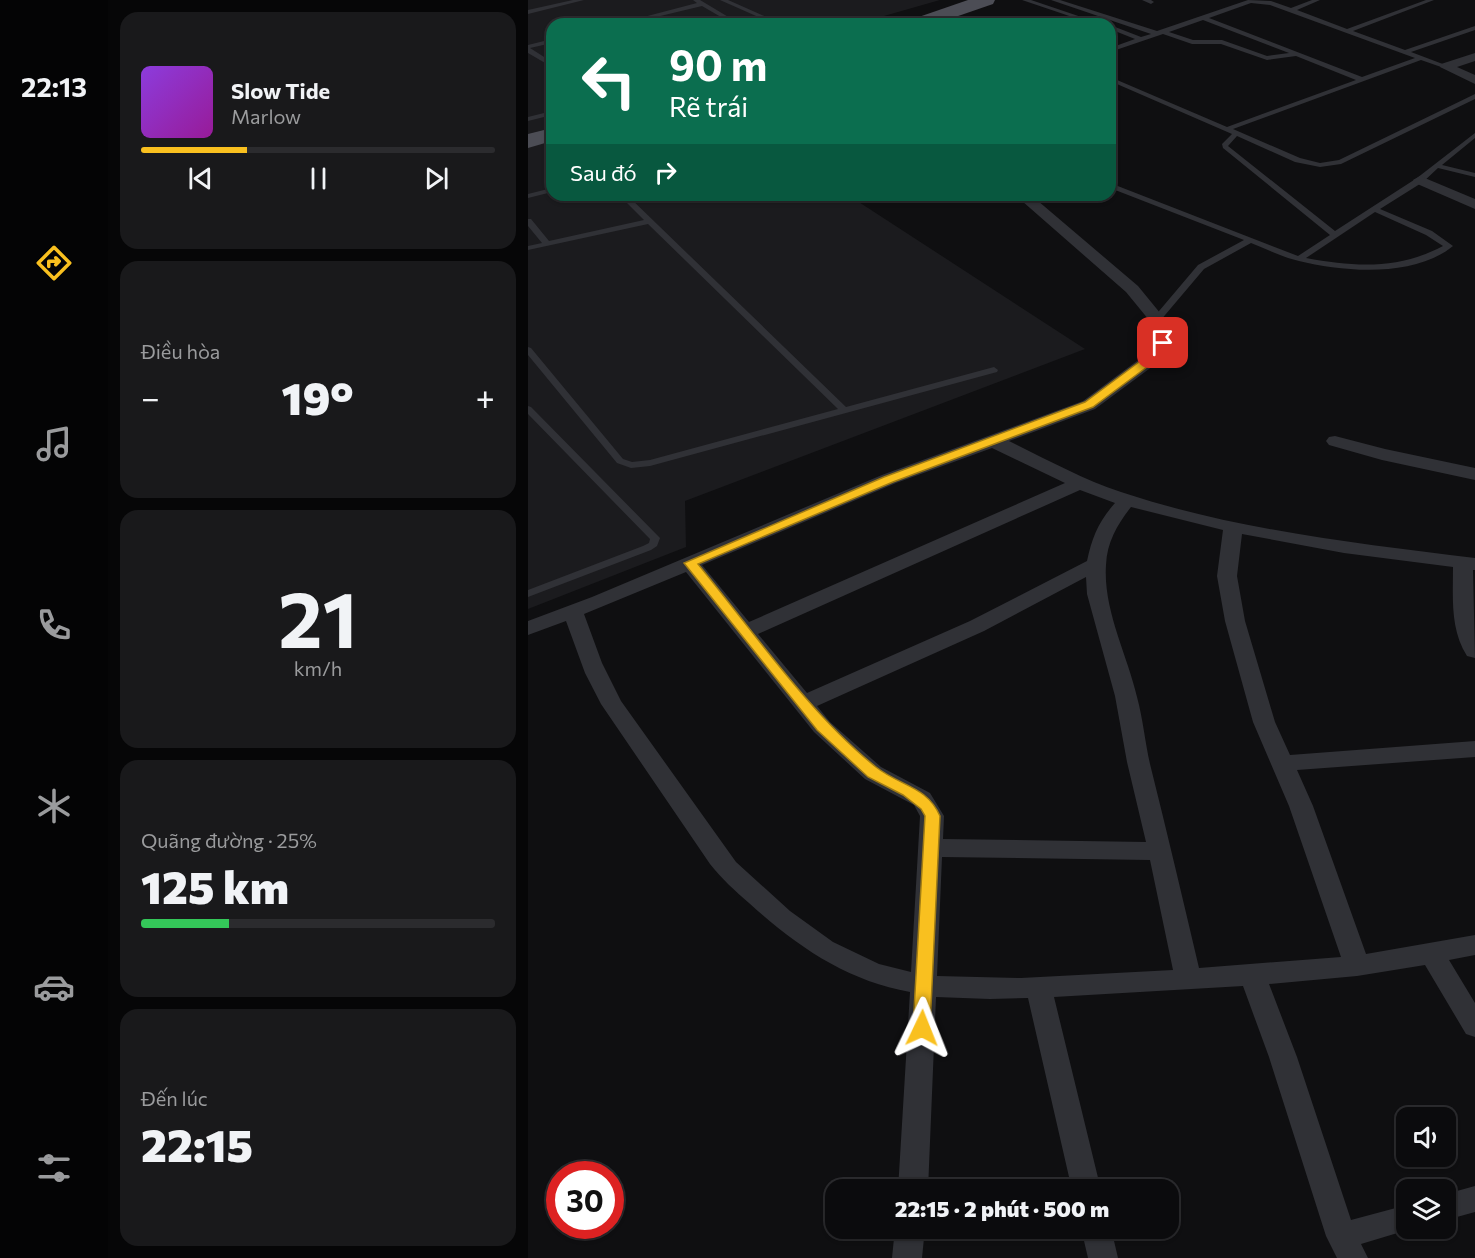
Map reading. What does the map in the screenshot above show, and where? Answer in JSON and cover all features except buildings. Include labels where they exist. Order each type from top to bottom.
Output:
[{"type":"main road","points":[[936,17],[986,0]]},
{"type":"main road","points":[[528,141],[546,136]]},
{"type":"street","points":[[1446,67],[1475,57]]},
{"type":"street","points":[[1446,67],[1475,80]]},
{"type":"street","points":[[1420,180],[1475,205]]},
{"type":"street","points":[[528,628],[889,479],[1065,415],[1097,399],[1147,362],[1163,343],[1156,319],[1127,284],[1029,201]]},
{"type":"street","points":[[1335,441],[1392,457],[1475,474]]},
{"type":"street","points":[[990,442],[999,443],[1082,482],[1127,500],[1233,526],[1306,540],[1469,564],[1464,624],[1475,651]]},
{"type":"street","points":[[746,631],[1082,482]]},
{"type":"street","points":[[1127,500],[1109,522],[1101,539],[1096,564],[1097,594],[1126,696],[1138,762],[1188,979]]},
{"type":"street","points":[[1233,526],[1227,576],[1235,621],[1264,722],[1301,806],[1357,966]]},
{"type":"street","points":[[690,563],[822,727],[873,773],[909,791],[928,806],[932,816],[914,1179]]},
{"type":"street","points":[[804,703],[976,627],[1096,564]]},
{"type":"street","points":[[573,611],[588,657],[606,694],[642,750],[668,782],[729,870],[789,925],[823,948],[872,972],[923,985],[994,989],[1188,979],[1357,966],[1432,955],[1475,945]]},
{"type":"street","points":[[1282,763],[1475,749]]},
{"type":"street","points":[[929,848],[1160,851]]},
{"type":"street","points":[[1432,955],[1475,1026]]},
{"type":"street","points":[[1252,974],[1283,1057],[1347,1247],[1396,1223]]},
{"type":"street","points":[[1038,986],[1084,1179]]},
{"type":"street","points":[[1456,1204],[1475,1199]]},
{"type":"street","points":[[907,1258],[909,1239]]},
{"type":"street","points":[[1099,1239],[1103,1258]]},
{"type":"lane","points":[[528,12],[581,0]]},
{"type":"lane","points":[[723,0],[765,18]]},
{"type":"lane","points":[[1025,0],[1082,18]]},
{"type":"lane","points":[[1039,4],[1052,0],[1110,18]]},
{"type":"lane","points":[[1292,10],[1317,0]]},
{"type":"lane","points":[[1347,31],[1431,0]]},
{"type":"lane","points":[[1116,48],[1251,1],[1271,3],[1292,10],[1446,67]]},
{"type":"lane","points":[[641,18],[698,2],[726,18]]},
{"type":"lane","points":[[1202,17],[1364,80]]},
{"type":"lane","points":[[1117,20],[1192,42],[1222,42],[1270,59],[1297,54]]},
{"type":"lane","points":[[1404,52],[1475,28]]},
{"type":"lane","points":[[1116,29],[1140,39]]},
{"type":"lane","points":[[528,48],[546,43]]},
{"type":"lane","points":[[528,48],[546,61]]},
{"type":"lane","points":[[1228,129],[1421,58]]},
{"type":"lane","points":[[1116,82],[1298,160],[1331,165],[1475,96]]},
{"type":"lane","points":[[528,119],[546,114]]},
{"type":"lane","points":[[1237,133],[1225,144],[1225,147],[1335,235]]},
{"type":"lane","points":[[1299,259],[1420,180],[1475,135]]},
{"type":"lane","points":[[1437,166],[1475,175]]},
{"type":"lane","points":[[1116,187],[1299,259],[1382,268],[1424,260],[1449,246],[1429,233],[1376,210]]},
{"type":"lane","points":[[528,196],[546,192]]},
{"type":"lane","points":[[629,201],[844,410]]},
{"type":"lane","points":[[528,221],[547,244]]},
{"type":"lane","points":[[528,248],[650,221]]},
{"type":"lane","points":[[1156,319],[1195,272],[1250,240]]},
{"type":"lane","points":[[528,350],[620,462],[631,465],[650,463],[994,370]]},
{"type":"lane","points":[[528,409],[656,538],[654,544],[647,548],[528,594]]},
{"type":"shaded area","points":[[528,0],[940,0],[877,18],[546,18],[546,201],[857,201],[1085,349],[685,501],[686,547],[528,609]]},
{"type":"route","points":[[922,1028],[932,816],[928,806],[909,791],[873,773],[822,727],[690,563],[889,479],[1089,405],[1147,362],[1163,343]]}]
